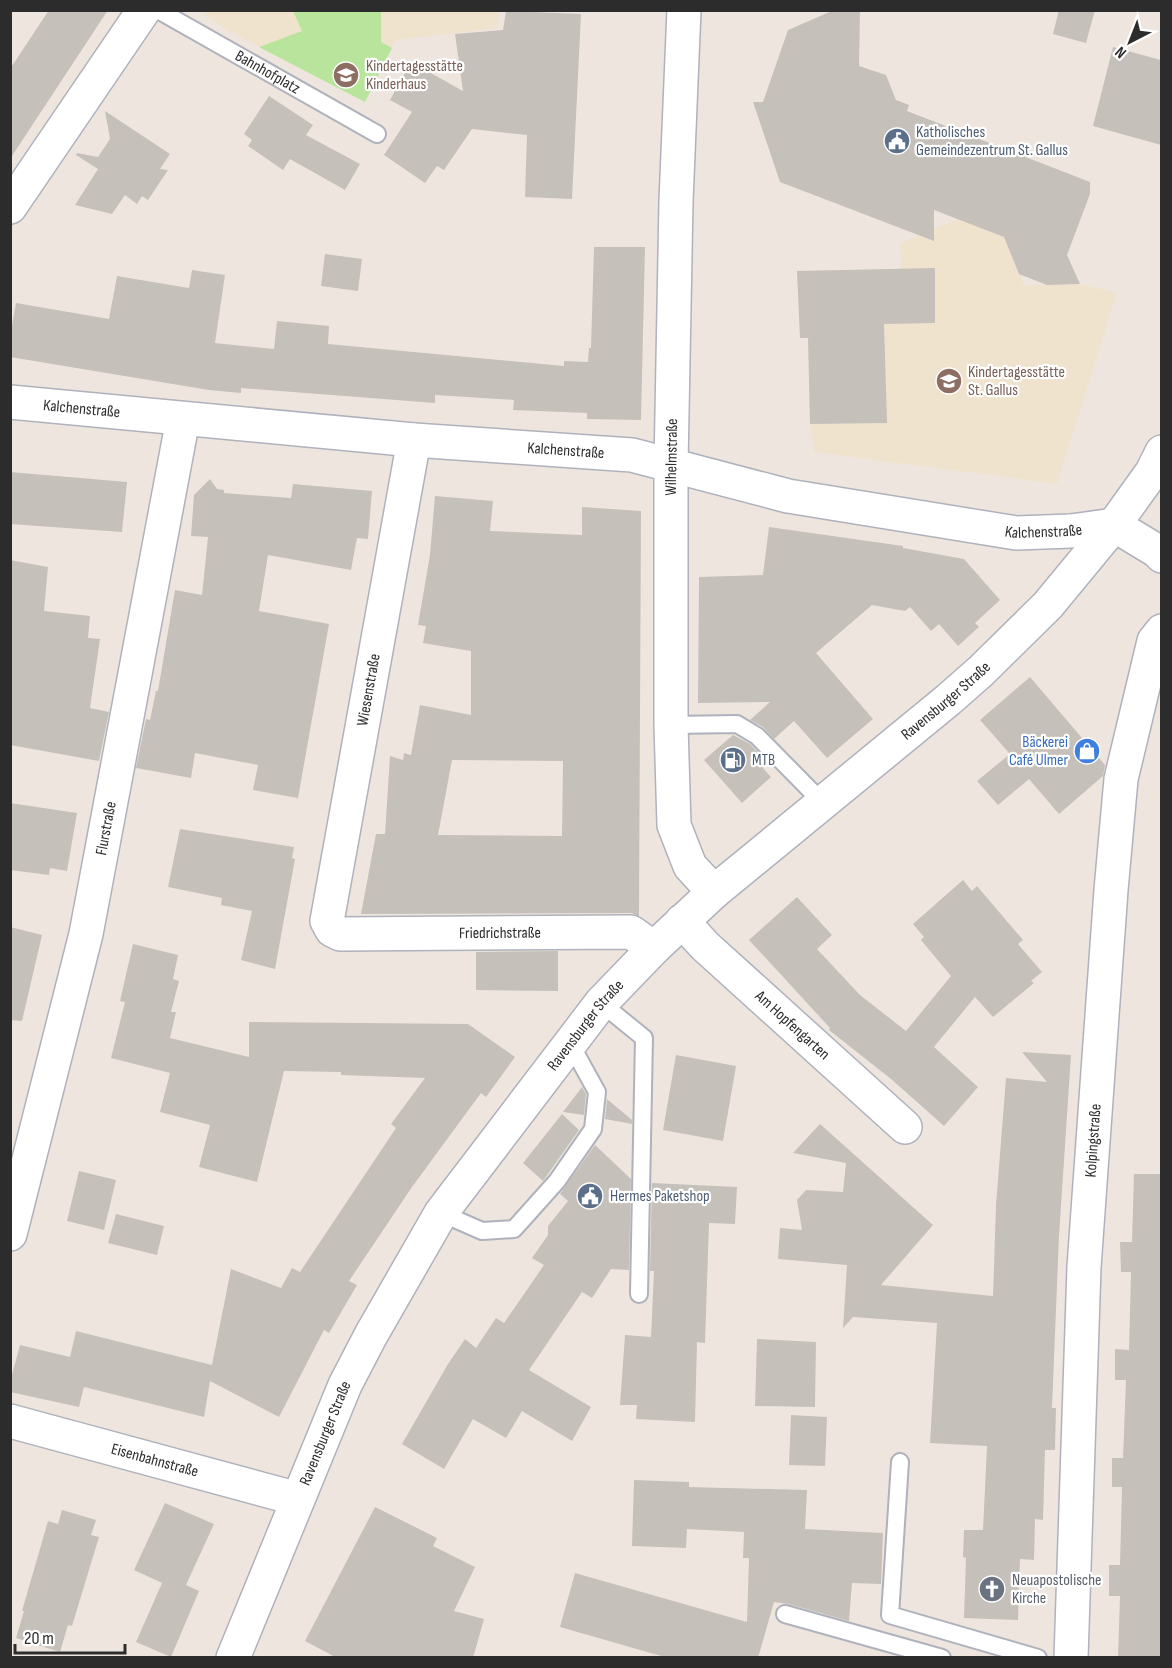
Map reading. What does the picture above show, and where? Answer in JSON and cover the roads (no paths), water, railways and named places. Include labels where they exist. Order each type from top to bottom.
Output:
[{"type":"street","points":[[10,207],[144,10]]},
{"type":"street","name":"Wilhelmstraße","points":[[684,10],[675,201],[671,466],[671,725],[674,825],[690,866],[714,892]]},
{"type":"street","name":"Kalchenstraße","points":[[10,402],[414,440],[632,455],[788,496],[1016,533],[1071,531],[1114,525]]},
{"type":"street","name":"Flurstraße","points":[[10,1234],[86,934],[183,419]]},
{"type":"street","name":"Wiesenstraße","points":[[340,934],[332,930],[327,921],[414,440]]},
{"type":"street","name":"Ravensburger Straße","points":[[233,1658],[345,1385],[371,1335],[441,1213],[601,1003],[654,948],[714,892],[981,671],[1048,605],[1114,525],[1152,472],[1161,452]]},
{"type":"street","points":[[1114,525],[1157,551],[1161,556]]},
{"type":"street","name":"Kolpingstraße","points":[[1071,1658],[1084,1267],[1110,890],[1121,779],[1154,641],[1161,631]]},
{"type":"street","name":"Am Hopfengarten","points":[[682,921],[705,946],[905,1127]]},
{"type":"street","name":"Friedrichstraße","points":[[340,934],[632,932],[654,948]]},
{"type":"street","name":"Eisenbahnstraße","points":[[10,1421],[298,1499]]},
{"type":"lane","name":"Bahnhofplatz","points":[[158,10],[376,134]]},
{"type":"lane","points":[[671,725],[737,724],[757,736],[822,802]]},
{"type":"lane","points":[[601,1003],[644,1038],[639,1294]]},
{"type":"lane","points":[[441,1213],[482,1231],[514,1229],[557,1181],[593,1129],[597,1092],[570,1044]]},
{"type":"lane","points":[[900,1462],[890,1615],[1038,1658]]},
{"type":"lane","points":[[784,1614],[942,1658]]},
{"type":"place","name":"Kindertagesstätte Kinderhaus","points":[[346,75]]},
{"type":"place","name":"Katholisches Gemeindezentrum St. Gallus","points":[[897,141]]},
{"type":"place","name":"Kindertagesstätte St. Gallus","points":[[949,381]]},
{"type":"place","name":"Bäckerei Café Ulmer","points":[[1087,751]]},
{"type":"place","name":"MTB","points":[[733,760]]},
{"type":"place","name":"Hermes Paketshop","points":[[590,1196]]},
{"type":"place","name":"Neuapostolische Kirche","points":[[992,1589]]}]
